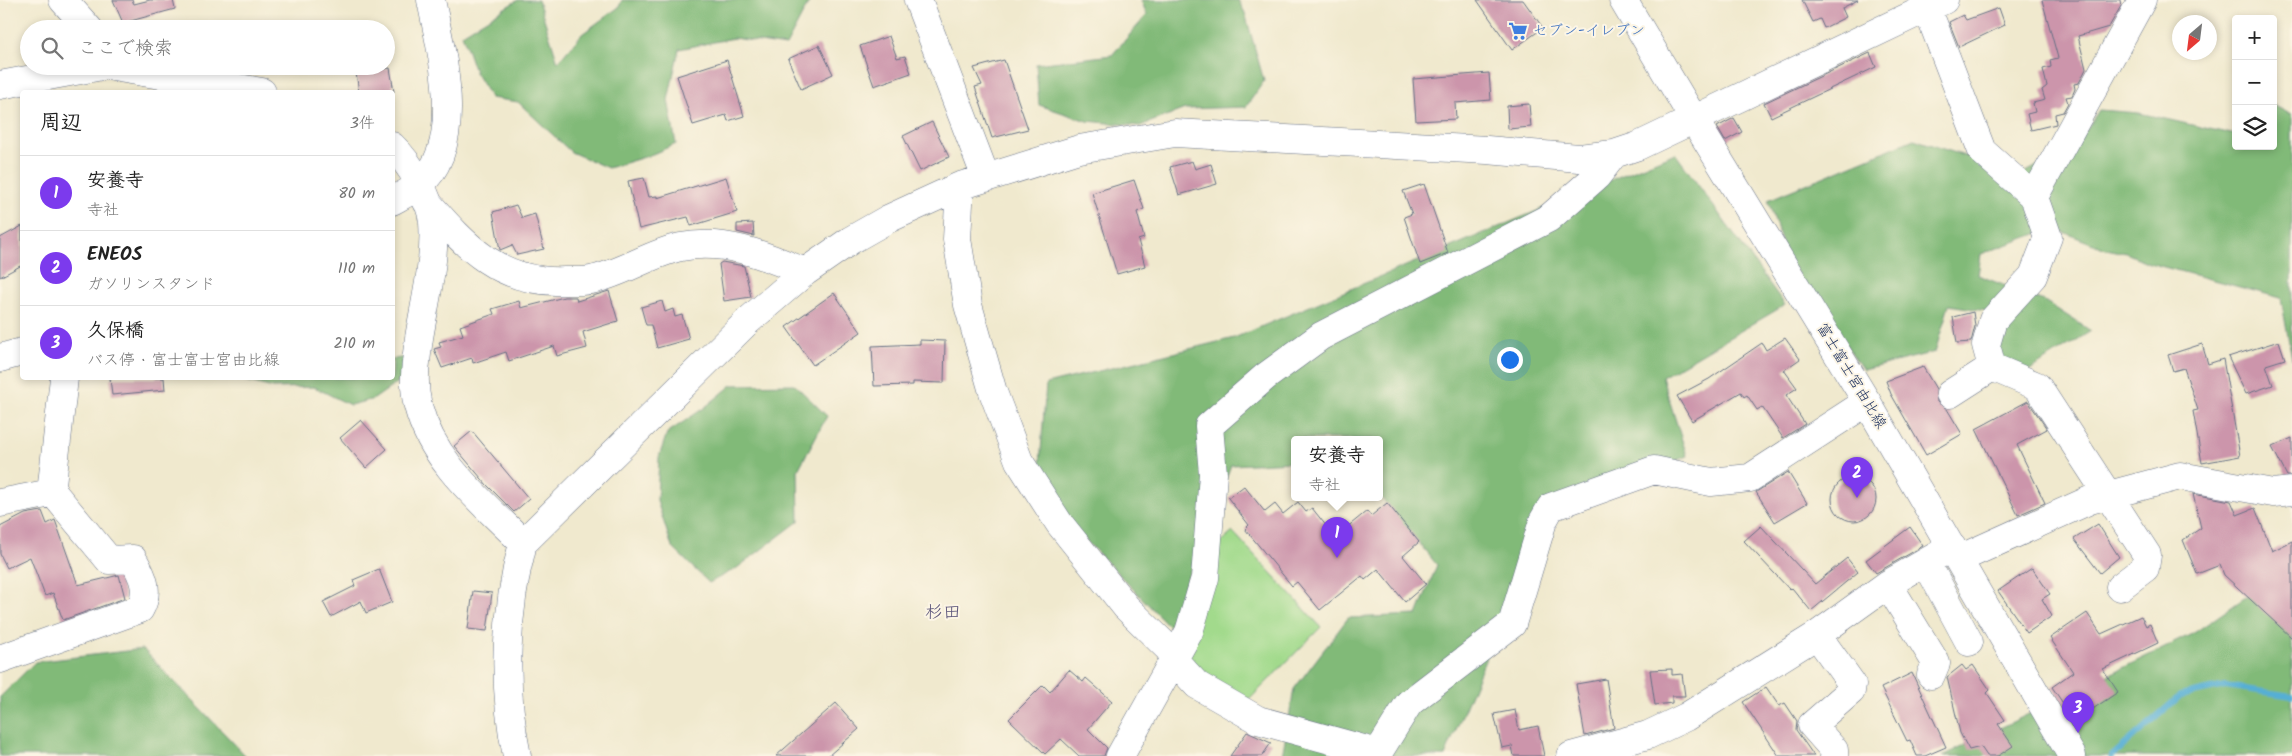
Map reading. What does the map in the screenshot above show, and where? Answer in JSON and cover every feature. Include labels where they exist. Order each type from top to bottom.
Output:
[{"type":"street","points":[[63,0],[81,20]]},
{"type":"street","points":[[395,200],[423,192],[438,160],[446,134],[447,82],[431,0]]},
{"type":"street","points":[[918,0],[986,178]]},
{"type":"street","name":"富士富士宮由比線","points":[[1623,0],[1867,402],[2065,745]]},
{"type":"street","points":[[2034,197],[2142,0]]},
{"type":"street","points":[[517,756],[509,718],[507,681],[514,578],[523,543],[749,320],[805,272],[851,240],[888,219],[960,186],[1079,149],[1175,133],[1487,150],[1579,158],[1614,154],[1638,146],[1932,2],[1982,151],[2034,197],[2048,236],[2033,276],[1992,320],[1986,345],[1992,367]]},
{"type":"street","points":[[0,85],[54,75]]},
{"type":"street","points":[[161,75],[250,90]]},
{"type":"street","points":[[395,150],[417,176],[433,220],[432,250],[414,376],[418,405],[428,434],[449,467],[523,543]]},
{"type":"street","points":[[1120,756],[1189,632],[1205,578],[1213,474],[1208,426],[1265,376],[1321,336],[1549,218],[1597,176],[1614,154]]},
{"type":"street","points":[[960,186],[957,239],[968,305],[993,392],[1019,462],[1059,523],[1126,607],[1174,657],[1197,685],[1258,720],[1378,754],[1409,703],[1512,624],[1543,522],[1551,507],[1654,470],[1711,482],[1750,478],[1867,402]]},
{"type":"street","points":[[423,192],[460,240],[490,263],[514,276],[548,282],[594,280],[680,247],[714,245],[754,252],[805,272]]},
{"type":"street","points":[[0,358],[20,353]]},
{"type":"street","points":[[1950,394],[1992,367]]},
{"type":"street","points":[[1992,367],[2037,386],[2110,494],[2147,555],[2145,568],[2120,587]]},
{"type":"street","points":[[0,502],[51,493],[64,380]]},
{"type":"street","points":[[1571,756],[1648,735],[1686,717],[1817,635],[1888,584],[1926,562],[1955,553],[2090,500],[2180,476],[2273,492],[2292,491]]},
{"type":"street","points":[[0,659],[140,609],[145,600],[145,578],[133,559],[109,560],[51,490]]},
{"type":"street","points":[[1926,562],[1969,642]]},
{"type":"street","points":[[1888,584],[1936,664],[1931,675]]},
{"type":"street","points":[[1817,635],[1852,684],[1851,691],[1812,725],[1834,750],[1834,756]]},
{"type":"green space","points":[[518,0],[538,0],[558,62],[582,34],[619,7],[622,0],[810,0],[786,46],[734,38],[679,49],[668,100],[676,144],[648,156],[608,168],[571,152],[518,102],[491,98],[475,72],[462,34]]},
{"type":"green space","points":[[1141,0],[1238,0],[1245,13],[1264,81],[1246,107],[1185,109],[1140,126],[1087,121],[1039,105],[1036,64],[1112,55],[1147,15]]},
{"type":"green space","points":[[2277,107],[2292,115],[2292,359],[2281,298],[2149,263],[2126,253],[2106,249],[2053,228],[1981,254],[1978,275],[2046,302],[2091,331],[2025,373],[1998,360],[1999,313],[1949,305],[1935,352],[1863,370],[1787,258],[1768,200],[1914,139],[2021,175],[2079,142],[2099,110],[2139,113],[2232,134],[2232,150],[2277,150]]},
{"type":"green space","points":[[1675,153],[1785,305],[1662,377],[1687,456],[1559,511],[1543,522],[1445,756],[1282,756],[1294,689],[1348,618],[1417,615],[1437,565],[1383,500],[1383,436],[1291,436],[1291,462],[1231,465],[1169,626],[1038,491],[1046,384],[1234,338]]},
{"type":"green space","points":[[409,357],[401,380],[374,399],[350,405],[314,387],[273,388],[243,380],[395,380],[395,359]]},
{"type":"green space","points":[[794,384],[827,416],[798,470],[799,521],[737,568],[709,583],[672,547],[657,501],[659,457],[667,433],[704,408],[732,385]]},
{"type":"green space","points":[[1233,532],[1321,627],[1250,699],[1237,697],[1173,659],[1213,549]]},
{"type":"green space","points":[[2292,565],[2292,756],[1943,756],[2194,633]]},
{"type":"green space","points":[[143,649],[246,756],[0,756],[0,697],[35,662]]},
{"type":"building","points":[[113,0],[132,0],[134,4],[150,0],[173,0],[175,9],[134,20],[122,20]]},
{"type":"building","points":[[1477,0],[1523,0],[1543,28],[1512,50]]},
{"type":"building","points":[[1802,0],[1858,0],[1842,8],[1846,17],[1824,28],[1820,19],[1813,22]]},
{"type":"building","points":[[2042,0],[2120,0],[2121,6],[2109,27],[2078,36],[2086,69],[2079,83],[2074,84],[2075,89],[2072,96],[2066,97],[2068,103],[2063,112],[2055,114],[2056,124],[2031,130],[2027,114],[2035,112],[2033,103],[2045,100],[2042,90],[2047,86],[2043,69],[2051,67],[2050,60],[2058,58]]},
{"type":"building","points":[[1999,8],[2005,25],[1959,47],[1949,22],[1963,15],[1966,20]]},
{"type":"building","points":[[889,36],[897,58],[905,56],[911,73],[874,86],[860,46]]},
{"type":"building","points":[[819,45],[833,74],[801,89],[788,59]]},
{"type":"building","points":[[1870,53],[1876,67],[1771,117],[1764,103]]},
{"type":"building","points":[[727,60],[744,116],[728,121],[726,115],[693,125],[677,76]]},
{"type":"building","points":[[1004,60],[1028,129],[992,138],[975,87],[982,85],[974,68]]},
{"type":"building","points":[[1489,73],[1491,100],[1455,103],[1456,119],[1416,121],[1413,79]]},
{"type":"building","points":[[356,75],[391,75],[394,90],[359,90]]},
{"type":"building","points":[[1529,104],[1531,127],[1508,129],[1507,106]]},
{"type":"building","points":[[1734,118],[1742,132],[1725,141],[1717,127]]},
{"type":"building","points":[[932,122],[949,157],[920,171],[903,136]]},
{"type":"building","points":[[1192,161],[1195,169],[1211,164],[1217,184],[1179,195],[1170,167]]},
{"type":"building","points":[[726,177],[737,212],[691,226],[688,217],[639,229],[628,181],[644,178],[649,197],[657,196],[657,198]]},
{"type":"building","points":[[1134,180],[1144,209],[1137,212],[1144,238],[1138,240],[1145,266],[1117,274],[1092,193]]},
{"type":"building","points":[[1424,184],[1448,253],[1420,264],[1404,217],[1412,214],[1403,191]]},
{"type":"building","points":[[516,205],[522,218],[535,214],[544,249],[517,255],[512,245],[500,250],[493,212]]},
{"type":"building","points":[[753,223],[754,236],[737,232],[737,224]]},
{"type":"building","points":[[20,227],[20,266],[0,277],[0,238]]},
{"type":"building","points":[[722,262],[744,266],[751,297],[724,301],[719,264]]},
{"type":"building","points":[[609,291],[618,321],[583,332],[587,348],[557,356],[554,346],[509,361],[506,352],[473,363],[472,358],[442,368],[434,349],[441,347],[439,342],[463,335],[460,326],[494,314],[492,309],[519,301],[521,308],[564,297],[576,297],[577,301]]},
{"type":"building","points":[[834,293],[861,332],[813,365],[786,327]]},
{"type":"building","points":[[662,301],[665,312],[673,309],[675,317],[682,315],[689,339],[657,348],[651,325],[646,325],[641,307]]},
{"type":"building","points":[[1973,312],[1975,326],[1971,342],[1957,343],[1953,317]]},
{"type":"building","points":[[1785,338],[1800,359],[1784,370],[1797,388],[1786,395],[1805,424],[1783,438],[1762,407],[1757,410],[1747,395],[1744,397],[1741,392],[1692,421],[1677,396],[1709,379],[1762,343],[1766,350]]},
{"type":"building","points":[[920,340],[945,341],[944,383],[913,382],[913,385],[874,386],[872,346],[920,344]]},
{"type":"building","points":[[2279,341],[2285,359],[2266,365],[2273,385],[2246,394],[2228,357]]},
{"type":"building","points":[[2202,344],[2208,364],[2223,359],[2240,456],[2202,463],[2193,411],[2198,410],[2184,368],[2173,371],[2168,355]]},
{"type":"building","points":[[1923,367],[1936,389],[1937,402],[1947,409],[1962,434],[1926,455],[1891,394],[1886,381]]},
{"type":"building","points":[[110,380],[164,380],[165,390],[112,395]]},
{"type":"building","points":[[2028,401],[2047,429],[2017,445],[2045,503],[2018,515],[1976,429]]},
{"type":"building","points":[[361,420],[387,449],[366,468],[340,438]]},
{"type":"building","points":[[472,431],[529,499],[514,512],[487,485],[454,446]]},
{"type":"building","points":[[2292,438],[2292,476],[2287,476],[2272,447]]},
{"type":"building","points":[[1788,472],[1807,503],[1775,522],[1756,492]]},
{"type":"building","points":[[1850,477],[1858,477],[1870,483],[1876,499],[1870,515],[1858,521],[1850,521],[1838,515],[1832,503],[1832,495],[1838,483]]},
{"type":"building","points":[[1244,486],[1265,512],[1275,504],[1283,514],[1298,502],[1306,512],[1312,508],[1335,537],[1367,511],[1371,516],[1387,503],[1419,542],[1403,556],[1426,584],[1405,602],[1378,569],[1365,580],[1362,576],[1320,610],[1297,582],[1292,586],[1245,529],[1249,525],[1228,498]]},
{"type":"building","points":[[2193,494],[2231,501],[2237,515],[2255,508],[2272,551],[2292,541],[2292,638],[2224,575],[2220,565],[2197,574],[2183,540],[2201,528]]},
{"type":"building","points":[[42,511],[47,524],[55,520],[78,585],[119,575],[125,598],[63,620],[53,593],[45,596],[30,557],[7,568],[0,554],[0,527],[25,514]]},
{"type":"building","points":[[2098,524],[2119,557],[2100,573],[2074,539]]},
{"type":"building","points":[[1761,526],[1815,584],[1847,558],[1858,572],[1811,611],[1792,588],[1790,590],[1744,541]]},
{"type":"building","points":[[1910,527],[1923,546],[1876,573],[1866,560]]},
{"type":"building","points":[[2032,568],[2050,594],[2042,599],[2052,616],[2027,633],[1998,591]]},
{"type":"building","points":[[379,569],[392,602],[366,613],[361,601],[331,617],[323,602],[355,586],[353,580]]},
{"type":"building","points":[[473,591],[492,593],[487,631],[468,629]]},
{"type":"building","points":[[2087,613],[2101,634],[2141,616],[2146,626],[2150,624],[2158,643],[2103,669],[2118,692],[2075,721],[2052,687],[2073,672],[2050,638]]},
{"type":"building","points":[[1962,665],[1966,670],[1973,665],[1990,690],[1987,693],[2005,720],[1998,724],[2013,746],[1998,756],[1987,756],[1981,747],[1969,750],[1960,733],[1947,677]]},
{"type":"building","points":[[1672,669],[1672,675],[1682,674],[1685,696],[1672,696],[1672,703],[1655,705],[1650,670]]},
{"type":"building","points":[[1069,670],[1083,682],[1086,678],[1112,701],[1088,729],[1107,748],[1104,756],[1079,756],[1061,739],[1045,754],[1009,719],[1043,685],[1050,692]]},
{"type":"building","points":[[1912,673],[1946,747],[1925,756],[1917,756],[1910,740],[1907,741],[1881,688]]},
{"type":"building","points":[[1606,679],[1614,728],[1585,736],[1576,684]]},
{"type":"building","points":[[1766,687],[1779,706],[1785,703],[1797,721],[1796,730],[1814,756],[1779,756],[1743,702]]},
{"type":"building","points":[[836,703],[859,729],[828,756],[776,756]]},
{"type":"building","points":[[1515,710],[1519,730],[1538,726],[1544,756],[1514,756],[1512,746],[1502,748],[1494,714]]},
{"type":"building","points":[[1247,732],[1271,743],[1262,756],[1230,756]]},
{"type":"waterway","points":[[2112,756],[2180,696],[2225,686],[2292,696]]},
{"type":"place","name":"セブン-イレブン","points":[[1518,31]]},
{"type":"place","name":"ENEOS","points":[[1857,498]]},
{"type":"place","name":"安養寺","points":[[1337,558]]},
{"type":"place","name":"久保橋","points":[[2078,733]]},
{"type":"district","name":"杉田","points":[[943,613]]}]
